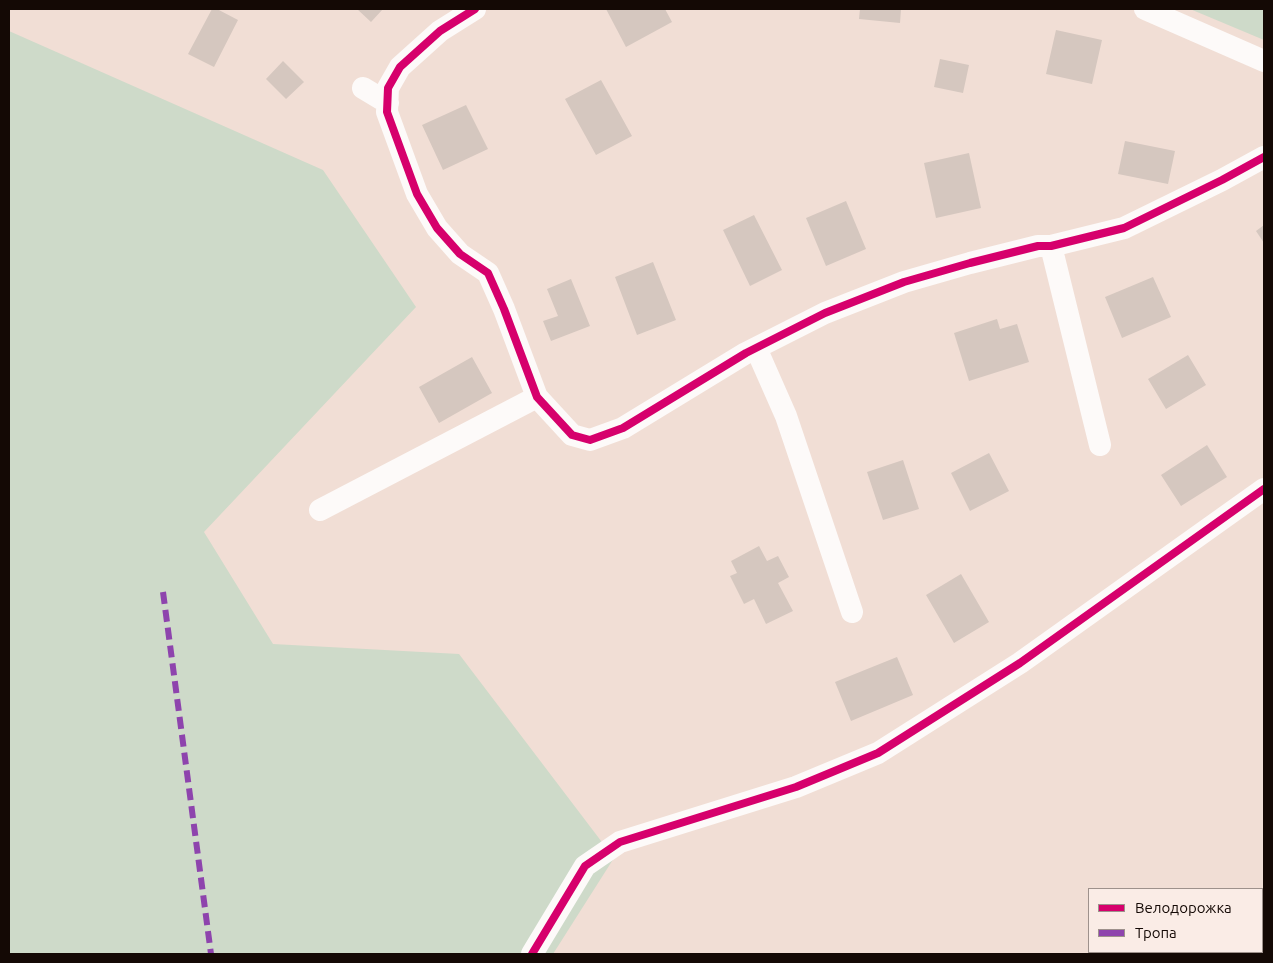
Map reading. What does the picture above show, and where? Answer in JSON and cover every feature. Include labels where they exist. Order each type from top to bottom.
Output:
[{"type":"street","points":[[474,9],[440,30],[400,67],[388,88],[387,112],[417,194],[437,228],[460,254],[488,274],[504,309],[537,397],[572,435],[590,440],[623,428],[756,348],[825,313],[904,282],[970,263],[1038,246],[1051,246],[1124,228],[1222,180],[1264,157]]},
{"type":"street","points":[[1145,9],[1264,61]]},
{"type":"street","points":[[363,88],[388,103]]},
{"type":"street","points":[[1051,246],[1100,445]]},
{"type":"street","points":[[756,348],[786,416],[852,612]]},
{"type":"street","points":[[320,510],[537,397]]},
{"type":"street","points":[[532,954],[585,866],[620,842],[796,787],[878,753],[1020,663],[1264,489]]},
{"type":"green space","points":[[1190,9],[1264,9],[1264,40]]},
{"type":"green space","points":[[9,31],[323,170],[416,307],[204,532],[273,644],[459,654],[614,858],[553,954],[9,954]]},
{"type":"building","points":[[212,9],[217,9],[238,20],[214,67],[188,54]]},
{"type":"building","points":[[357,9],[383,9],[371,22]]},
{"type":"building","points":[[606,9],[665,9],[672,22],[626,47]]},
{"type":"building","points":[[860,9],[901,9],[900,23],[859,19]]},
{"type":"building","points":[[1056,30],[1102,40],[1092,84],[1046,74]]},
{"type":"building","points":[[940,59],[969,65],[963,93],[934,87]]},
{"type":"building","points":[[283,61],[304,82],[286,99],[266,79]]},
{"type":"building","points":[[601,80],[632,136],[596,155],[565,99]]},
{"type":"building","points":[[466,105],[488,149],[443,170],[422,125]]},
{"type":"building","points":[[1125,141],[1175,151],[1168,184],[1118,174]]},
{"type":"building","points":[[969,153],[981,208],[936,218],[924,163]]},
{"type":"building","points":[[846,201],[866,249],[826,266],[806,218]]},
{"type":"building","points":[[754,215],[782,270],[750,286],[723,230]]},
{"type":"building","points":[[1264,225],[1264,243],[1256,231]]},
{"type":"building","points":[[653,262],[676,320],[637,335],[615,277]]},
{"type":"building","points":[[1153,277],[1171,317],[1122,338],[1105,297]]},
{"type":"building","points":[[571,279],[590,326],[551,341],[543,321],[558,316],[547,289]]},
{"type":"building","points":[[997,319],[1000,329],[1017,324],[1029,362],[969,381],[954,333]]},
{"type":"building","points":[[1188,355],[1206,385],[1166,409],[1148,379]]},
{"type":"building","points":[[472,357],[492,393],[439,423],[419,387]]},
{"type":"building","points":[[1207,445],[1227,477],[1181,506],[1161,475]]},
{"type":"building","points":[[989,453],[1009,491],[970,511],[951,473]]},
{"type":"building","points":[[903,460],[919,509],[883,520],[867,472]]},
{"type":"building","points":[[759,546],[767,561],[778,556],[789,577],[778,583],[793,611],[766,624],[754,599],[744,604],[730,576],[737,573],[731,561]]},
{"type":"building","points":[[961,574],[989,622],[954,643],[926,595]]},
{"type":"building","points":[[897,657],[913,695],[851,721],[835,682]]},
{"type":"marked path","points":[[163,592],[211,954]]},
{"type":"cycle path","points":[[475,9],[440,31],[400,67],[388,88],[387,112],[417,194],[437,228],[460,254],[488,273],[504,309],[537,397],[572,435],[590,440],[623,428],[746,353],[825,313],[904,282],[970,263],[1038,246],[1051,246],[1124,228],[1222,180],[1264,157]]},
{"type":"cycle path","points":[[532,954],[585,866],[620,842],[796,787],[878,753],[1020,663],[1264,489]]}]
